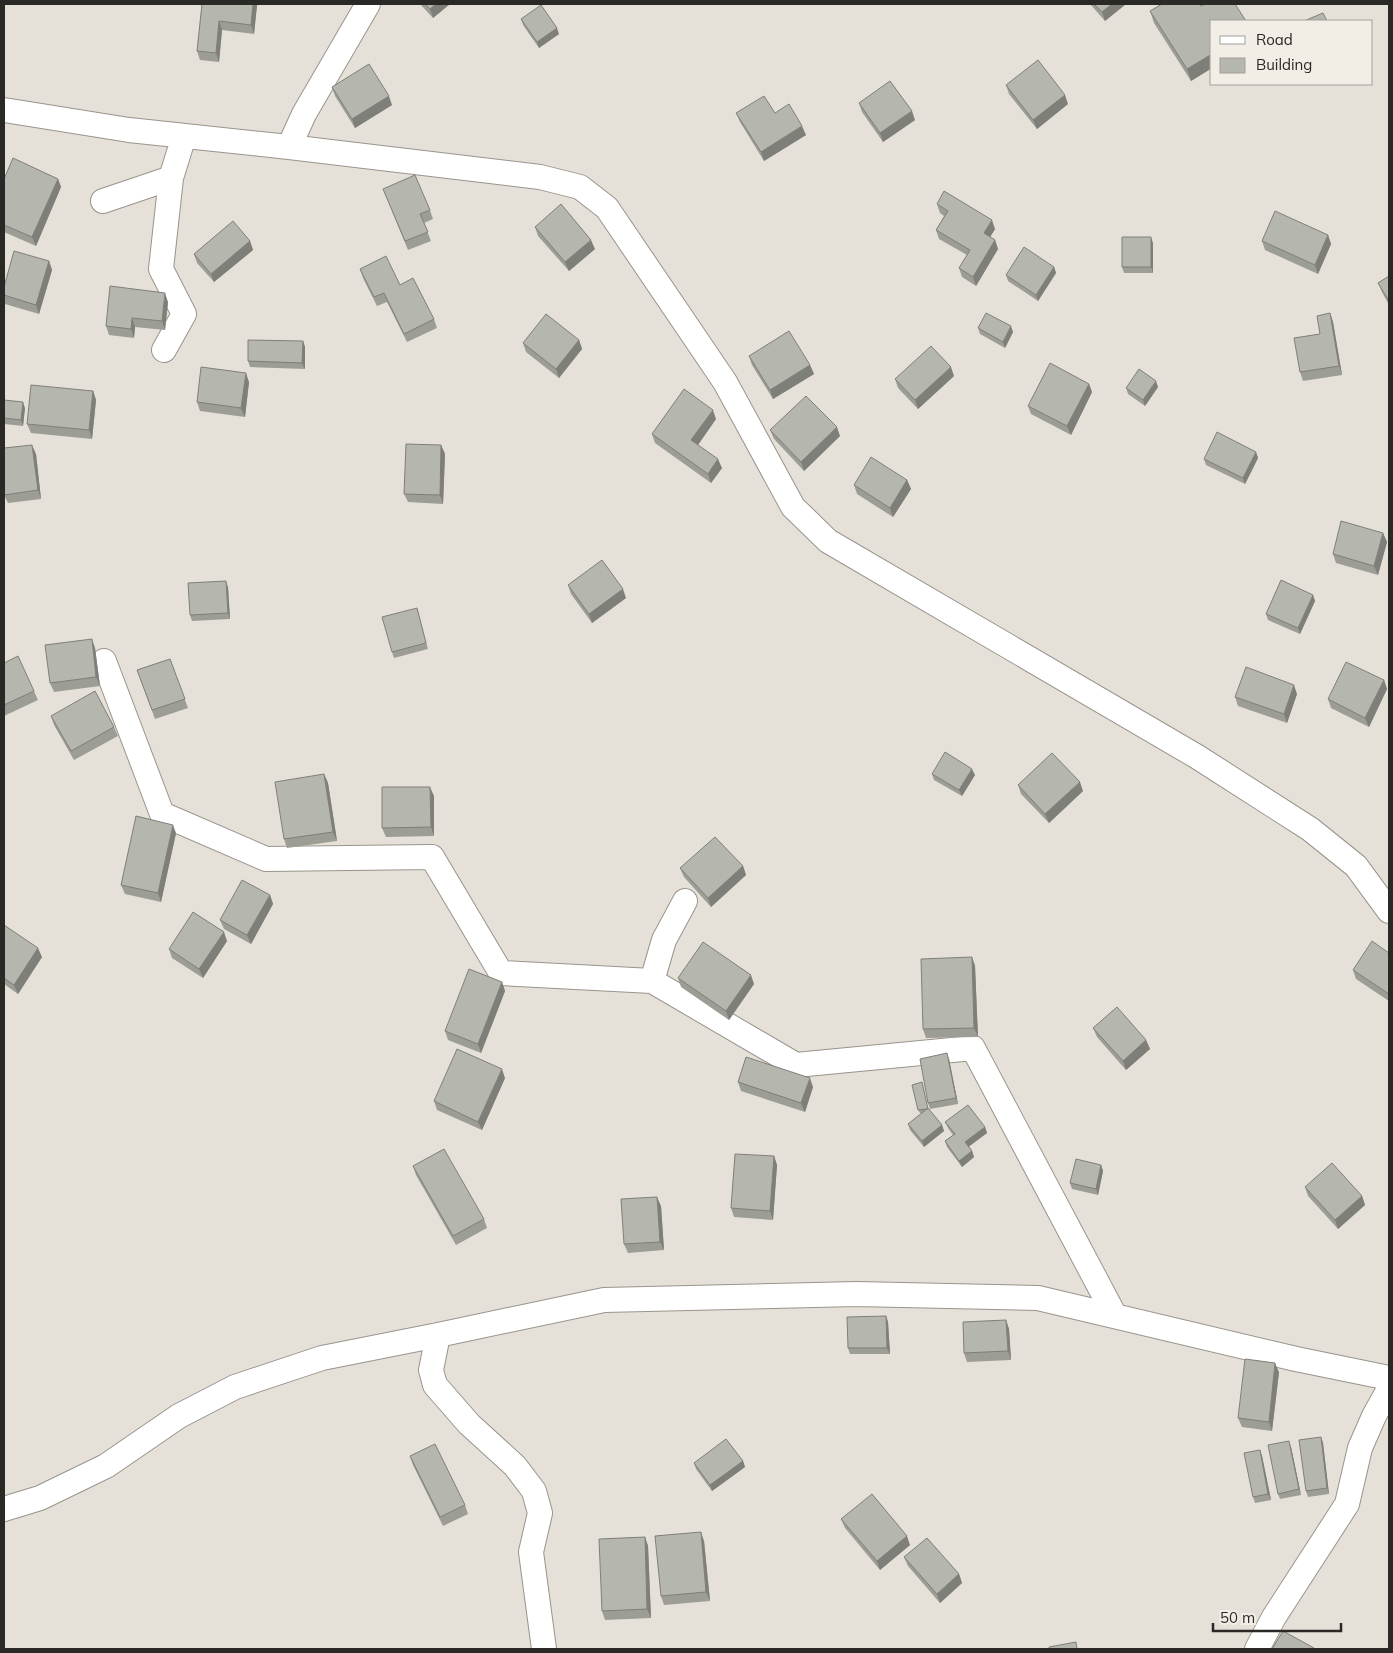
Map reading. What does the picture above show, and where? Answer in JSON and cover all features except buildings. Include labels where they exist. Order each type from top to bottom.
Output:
[{"type":"street","points":[[289,147],[304,114],[368,4]]},
{"type":"street","points":[[4,110],[129,130],[540,177],[580,187],[607,208],[725,382],[793,507],[828,541],[1196,756],[1310,829],[1356,866],[1389,911]]},
{"type":"street","points":[[164,350],[184,314],[160,270],[172,178],[184,136]]},
{"type":"street","points":[[103,201],[172,178]]},
{"type":"street","points":[[104,661],[162,814],[266,859],[432,857],[501,973],[652,980],[796,1065],[973,1048],[1115,1316]]},
{"type":"street","points":[[652,980],[664,940],[685,902]]},
{"type":"street","points":[[4,1509],[40,1498],[106,1466],[179,1416],[235,1387],[322,1358],[438,1336],[604,1300],[856,1294],[1038,1298],[1296,1359],[1389,1378]]},
{"type":"street","points":[[438,1336],[430,1370],[435,1385],[470,1424],[515,1466],[534,1491],[540,1513],[531,1552],[544,1649]]},
{"type":"street","points":[[1258,1649],[1274,1617],[1347,1504],[1360,1448],[1374,1416],[1389,1389]]}]
